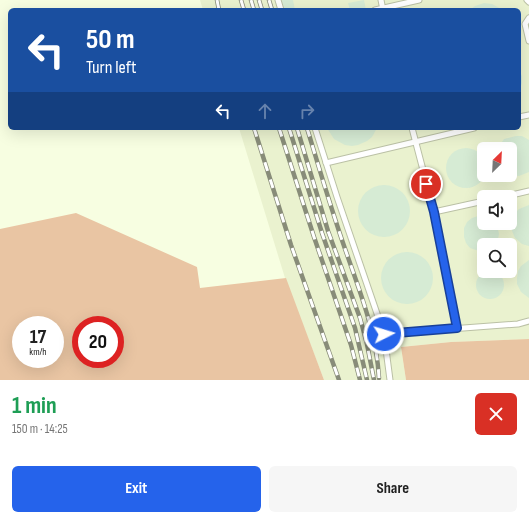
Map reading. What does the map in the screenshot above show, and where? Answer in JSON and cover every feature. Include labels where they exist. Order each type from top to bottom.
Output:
[{"type":"lane","points":[[387,8],[419,0]]},
{"type":"lane","points":[[529,18],[525,24],[529,41]]},
{"type":"lane","points":[[316,130],[384,334],[390,380]]},
{"type":"lane","points":[[412,130],[434,212],[457,328]]},
{"type":"lane","points":[[326,163],[466,130]]},
{"type":"lane","points":[[517,194],[529,191]]},
{"type":"lane","points":[[434,212],[477,203]]},
{"type":"lane","points":[[384,334],[518,324],[529,321]]},
{"type":"shaded area","points":[[200,0],[529,0],[529,339],[451,342],[401,347],[406,380],[324,380],[285,278],[240,130],[521,130],[521,8],[202,8]]},
{"type":"shaded area","points":[[76,213],[197,267],[200,288],[286,278],[324,380],[0,380],[0,229]]},
{"type":"shaded area","points":[[529,339],[529,380],[406,380],[401,347],[451,342]]},
{"type":"building","points":[[281,0],[293,0],[295,8],[283,8]]},
{"type":"building","points":[[364,0],[366,8],[349,8],[348,3]]},
{"type":"building","points":[[484,3],[492,4],[499,8],[472,8]]},
{"type":"building","points":[[328,130],[376,130],[372,137],[358,145],[345,145],[334,139]]},
{"type":"building","points":[[522,136],[529,140],[529,172],[517,176],[517,142],[502,142],[504,139]]},
{"type":"building","points":[[462,148],[470,148],[477,151],[477,182],[480,182],[470,188],[462,188],[455,185],[449,179],[446,172],[446,164],[449,157],[455,151]]},
{"type":"building","points":[[437,177],[441,192],[432,194],[429,179]]},
{"type":"building","points":[[379,185],[389,185],[403,192],[410,206],[410,216],[403,230],[389,237],[379,237],[369,233],[362,226],[358,216],[358,206],[362,196],[369,189]]},
{"type":"building","points":[[529,205],[529,246],[522,244],[517,238],[515,238],[512,231],[517,230],[517,211]]},
{"type":"building","points":[[477,216],[477,230],[498,230],[498,238],[477,238],[477,250],[470,248],[464,237],[464,228],[467,222]]},
{"type":"building","points":[[402,252],[412,252],[426,259],[433,273],[433,283],[426,297],[412,304],[402,304],[392,300],[385,293],[381,283],[381,273],[385,263],[392,256]]},
{"type":"building","points":[[529,260],[529,298],[521,292],[517,284],[517,279],[518,271],[521,266]]},
{"type":"building","points":[[478,278],[503,279],[503,291],[496,298],[484,298],[477,291],[476,285]]},
{"type":"railway","points":[[217,0],[219,8]]},
{"type":"railway","points":[[241,0],[243,8]]},
{"type":"railway","points":[[251,0],[253,8]]},
{"type":"railway","points":[[259,0],[261,8]]},
{"type":"railway","points":[[269,0],[271,8]]},
{"type":"railway","points":[[255,130],[291,245],[339,380]]},
{"type":"railway","points":[[280,130],[351,345],[360,380]]},
{"type":"railway","points":[[290,130],[322,233],[355,328],[367,380]]},
{"type":"railway","points":[[298,130],[328,231],[360,318],[374,380]]},
{"type":"railway","points":[[308,130],[334,216],[369,320],[374,339],[379,378]]},
{"type":"route","points":[[384,334],[457,328],[434,212],[426,184]]}]
